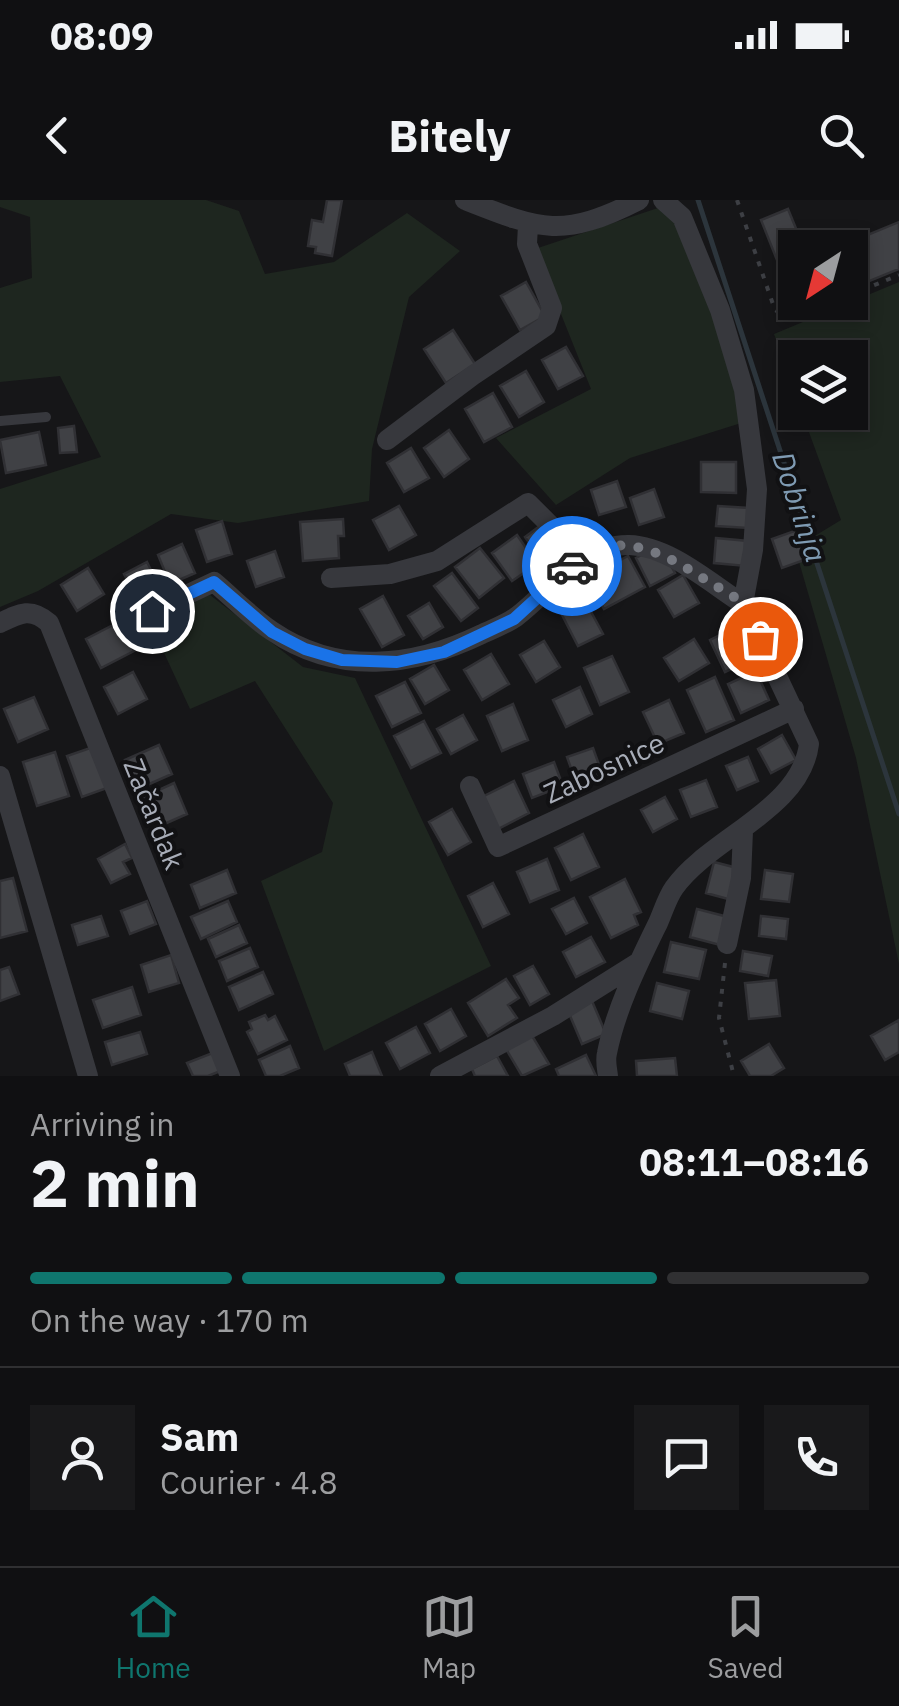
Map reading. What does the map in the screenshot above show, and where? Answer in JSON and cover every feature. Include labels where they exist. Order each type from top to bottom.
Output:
[{"type":"street","points":[[465,200],[528,224],[566,228],[628,203]]},
{"type":"street","points":[[662,200],[682,217],[720,310],[744,390],[757,488],[753,550],[743,604]]},
{"type":"street","points":[[387,440],[546,326],[552,308],[527,244],[528,224]]},
{"type":"street","points":[[331,578],[390,574],[437,561],[528,503],[582,557]]},
{"type":"street","points":[[152,611],[214,582],[272,632],[305,649],[342,660],[397,662],[444,652],[514,619],[582,557],[626,544],[648,548],[743,604],[809,744],[806,762],[799,776],[743,830],[675,887],[639,962],[606,1057],[608,1076]]},
{"type":"street","name":"Začardak","points":[[0,622],[24,611],[39,614],[49,622],[230,1076]]},
{"type":"street","name":"Zabosnice","points":[[470,786],[498,847],[794,709]]},
{"type":"street","points":[[0,776],[88,1076]]},
{"type":"street","points":[[727,944],[740,878],[743,830]]},
{"type":"street","points":[[440,1076],[554,1016],[639,962]]},
{"type":"lane","points":[[0,421],[46,417]]},
{"type":"path","points":[[737,200],[778,312]]},
{"type":"path","points":[[868,288],[899,275]]},
{"type":"path","points":[[727,944],[719,1018],[734,1076]]},
{"type":"shaded area","points":[[0,200],[206,200],[239,211],[265,274],[334,262],[407,213],[460,251],[409,297],[372,449],[369,501],[238,523],[171,514],[38,591],[0,607],[0,489],[101,457],[60,376],[0,382],[0,288],[32,278],[30,217],[0,207]]},
{"type":"shaded area","points":[[673,203],[757,418],[630,458],[556,505],[496,438],[591,389],[535,249]]},
{"type":"shaded area","points":[[899,282],[899,964],[856,758],[795,548],[841,520],[808,430],[868,430],[868,340],[778,340],[778,345],[774,334],[808,320],[868,320],[868,295]]},
{"type":"shaded area","points":[[210,595],[303,667],[355,678],[491,966],[324,1051],[261,881],[322,852],[333,803],[255,681],[190,709],[147,616]]},
{"type":"building","points":[[327,200],[342,200],[332,256],[315,253],[316,247],[308,246],[312,220],[323,222]]},
{"type":"building","points":[[788,209],[797,230],[778,230],[778,262],[761,220]]},
{"type":"building","points":[[899,222],[899,269],[868,282],[868,235]]},
{"type":"building","points":[[526,282],[545,316],[520,330],[501,296]]},
{"type":"building","points":[[453,330],[475,364],[446,383],[424,349]]},
{"type":"building","points":[[566,347],[583,376],[558,389],[542,360]]},
{"type":"building","points":[[526,371],[544,402],[519,417],[500,386]]},
{"type":"building","points":[[493,393],[512,427],[484,442],[465,409]]},
{"type":"building","points":[[74,426],[77,452],[60,453],[58,428]]},
{"type":"building","points":[[449,430],[469,459],[444,477],[424,448]]},
{"type":"building","points":[[39,432],[46,465],[6,473],[0,440]]},
{"type":"building","points":[[411,448],[429,478],[404,492],[387,463]]},
{"type":"building","points":[[701,462],[736,462],[736,493],[701,492]]},
{"type":"building","points":[[617,481],[626,507],[599,515],[591,490]]},
{"type":"building","points":[[654,489],[664,517],[639,525],[630,498]]},
{"type":"building","points":[[399,506],[416,535],[389,550],[373,520]]},
{"type":"building","points":[[718,506],[749,508],[748,528],[716,526]]},
{"type":"building","points":[[343,519],[344,536],[338,536],[339,558],[303,561],[300,522]]},
{"type":"building","points":[[222,521],[232,554],[207,562],[196,530]]},
{"type":"building","points":[[545,522],[564,549],[557,554],[563,561],[549,571],[525,537]]},
{"type":"building","points":[[800,529],[810,558],[782,568],[772,539]]},
{"type":"building","points":[[517,535],[537,564],[512,581],[492,553]]},
{"type":"building","points":[[716,538],[748,541],[746,566],[714,563]]},
{"type":"building","points":[[182,544],[195,573],[170,584],[158,555]]},
{"type":"building","points":[[480,548],[504,578],[479,598],[455,567]]},
{"type":"building","points":[[275,551],[284,577],[256,587],[247,561]]},
{"type":"building","points":[[645,553],[670,564],[675,573],[650,586],[636,558]]},
{"type":"building","points":[[628,556],[645,587],[604,609],[587,578]]},
{"type":"building","points":[[147,562],[161,590],[139,602],[124,574]]},
{"type":"building","points":[[88,568],[104,594],[77,611],[61,585]]},
{"type":"building","points":[[452,573],[478,608],[461,621],[434,586]]},
{"type":"building","points":[[683,575],[699,603],[674,617],[658,590]]},
{"type":"building","points":[[383,596],[404,635],[382,647],[360,609]]},
{"type":"building","points":[[583,597],[603,634],[578,646],[559,609]]},
{"type":"building","points":[[429,603],[443,627],[423,639],[408,616]]},
{"type":"building","points":[[119,622],[134,651],[101,668],[86,639]]},
{"type":"building","points":[[742,624],[757,657],[725,672],[710,640]]},
{"type":"building","points":[[694,639],[709,663],[679,681],[664,658]]},
{"type":"building","points":[[544,641],[560,667],[536,682],[520,655]]},
{"type":"building","points":[[491,654],[509,684],[482,700],[464,670]]},
{"type":"building","points":[[612,656],[629,692],[600,705],[584,668]]},
{"type":"building","points":[[434,665],[449,690],[425,704],[410,679]]},
{"type":"building","points":[[756,671],[769,700],[741,713],[728,684]]},
{"type":"building","points":[[133,672],[147,699],[118,714],[104,687]]},
{"type":"building","points":[[715,677],[734,720],[706,732],[687,690]]},
{"type":"building","points":[[405,682],[421,713],[392,727],[376,696]]},
{"type":"building","points":[[580,687],[592,714],[566,727],[553,700]]},
{"type":"building","points":[[34,697],[48,729],[18,742],[4,709]]},
{"type":"building","points":[[669,700],[684,733],[658,744],[643,712]]},
{"type":"building","points":[[513,704],[528,740],[502,751],[487,716]]},
{"type":"building","points":[[463,715],[477,740],[451,754],[437,729]]},
{"type":"building","points":[[424,721],[441,753],[411,768],[394,736]]},
{"type":"building","points":[[782,735],[796,760],[771,773],[758,749]]},
{"type":"building","points":[[159,745],[172,774],[138,789],[125,760]]},
{"type":"building","points":[[93,747],[107,788],[82,797],[67,756]]},
{"type":"building","points":[[593,748],[603,776],[577,785],[567,757]]},
{"type":"building","points":[[55,752],[69,796],[37,806],[23,762]]},
{"type":"building","points":[[748,757],[758,781],[737,790],[726,766]]},
{"type":"building","points":[[554,762],[563,786],[532,798],[523,774]]},
{"type":"building","points":[[706,780],[717,807],[691,817],[680,790]]},
{"type":"building","points":[[514,781],[529,813],[498,829],[482,797]]},
{"type":"building","points":[[174,783],[187,814],[153,829],[139,799]]},
{"type":"building","points":[[665,797],[677,819],[653,832],[641,810]]},
{"type":"building","points":[[452,809],[471,842],[448,855],[429,822]]},
{"type":"building","points":[[583,834],[599,867],[571,880],[555,848]]},
{"type":"building","points":[[125,844],[132,858],[123,862],[130,874],[111,883],[98,859]]},
{"type":"building","points":[[547,859],[559,890],[530,902],[517,872]]},
{"type":"building","points":[[714,862],[737,868],[728,899],[706,893]]},
{"type":"building","points":[[227,870],[236,893],[200,908],[191,885]]},
{"type":"building","points":[[765,870],[793,874],[789,902],[761,899]]},
{"type":"building","points":[[13,878],[27,931],[0,938],[0,881]]},
{"type":"building","points":[[625,879],[641,912],[634,915],[638,925],[611,938],[590,897]]},
{"type":"building","points":[[493,883],[509,914],[483,927],[468,896]]},
{"type":"building","points":[[574,898],[587,923],[566,934],[552,909]]},
{"type":"building","points":[[147,901],[156,924],[130,934],[121,911]]},
{"type":"building","points":[[228,901],[237,922],[201,939],[191,917]]},
{"type":"building","points":[[697,909],[728,917],[720,945],[690,937]]},
{"type":"building","points":[[101,916],[108,936],[78,945],[72,925]]},
{"type":"building","points":[[761,916],[788,919],[786,939],[759,936]]},
{"type":"building","points":[[239,925],[247,943],[216,957],[208,939]]},
{"type":"building","points":[[591,937],[605,962],[576,977],[563,952]]},
{"type":"building","points":[[671,942],[706,950],[699,979],[664,972]]},
{"type":"building","points":[[250,948],[258,967],[227,981],[219,961]]},
{"type":"building","points":[[743,951],[772,956],[768,976],[740,971]]},
{"type":"building","points":[[171,955],[179,983],[149,992],[141,965]]},
{"type":"building","points":[[533,966],[549,994],[530,1005],[514,976]]},
{"type":"building","points":[[9,967],[19,994],[0,1001],[0,970]]},
{"type":"building","points":[[263,972],[273,994],[239,1010],[229,987]]},
{"type":"building","points":[[506,979],[519,998],[508,1005],[517,1018],[488,1036],[468,1003]]},
{"type":"building","points":[[776,980],[780,1016],[749,1019],[745,983]]},
{"type":"building","points":[[657,983],[689,991],[682,1019],[650,1011]]},
{"type":"building","points":[[132,987],[141,1015],[103,1028],[93,1000]]},
{"type":"building","points":[[592,1001],[606,1034],[582,1044],[568,1011]]},
{"type":"building","points":[[451,1009],[466,1036],[440,1051],[425,1024]]},
{"type":"building","points":[[265,1015],[268,1020],[275,1016],[287,1040],[258,1054],[247,1032],[252,1029],[249,1022]]},
{"type":"building","points":[[899,1020],[899,1052],[885,1060],[871,1036]]},
{"type":"building","points":[[416,1027],[430,1053],[400,1069],[386,1043]]},
{"type":"building","points":[[140,1032],[147,1054],[112,1065],[105,1042]]},
{"type":"building","points":[[531,1034],[549,1064],[522,1076],[506,1049]]},
{"type":"building","points":[[769,1044],[784,1068],[771,1076],[750,1076],[741,1061]]},
{"type":"building","points":[[290,1046],[299,1068],[280,1076],[266,1076],[259,1060]]},
{"type":"building","points":[[215,1052],[223,1070],[193,1076],[187,1063]]},
{"type":"building","points":[[372,1052],[382,1076],[350,1076],[345,1064]]},
{"type":"building","points":[[586,1055],[596,1076],[559,1076],[556,1069]]},
{"type":"building","points":[[497,1056],[508,1076],[475,1076],[472,1069]]},
{"type":"building","points":[[675,1058],[677,1076],[637,1076],[636,1061]]},
{"type":"waterway","name":"Dobrinja","points":[[698,200],[899,814]]},
{"type":"way so far","points":[[572,566],[582,557],[609,548],[626,544],[648,548],[688,568],[743,604],[760,639]]},
{"type":"route","points":[[152,611],[214,582],[272,632],[305,649],[342,660],[397,662],[444,652],[514,619],[572,566]]}]
